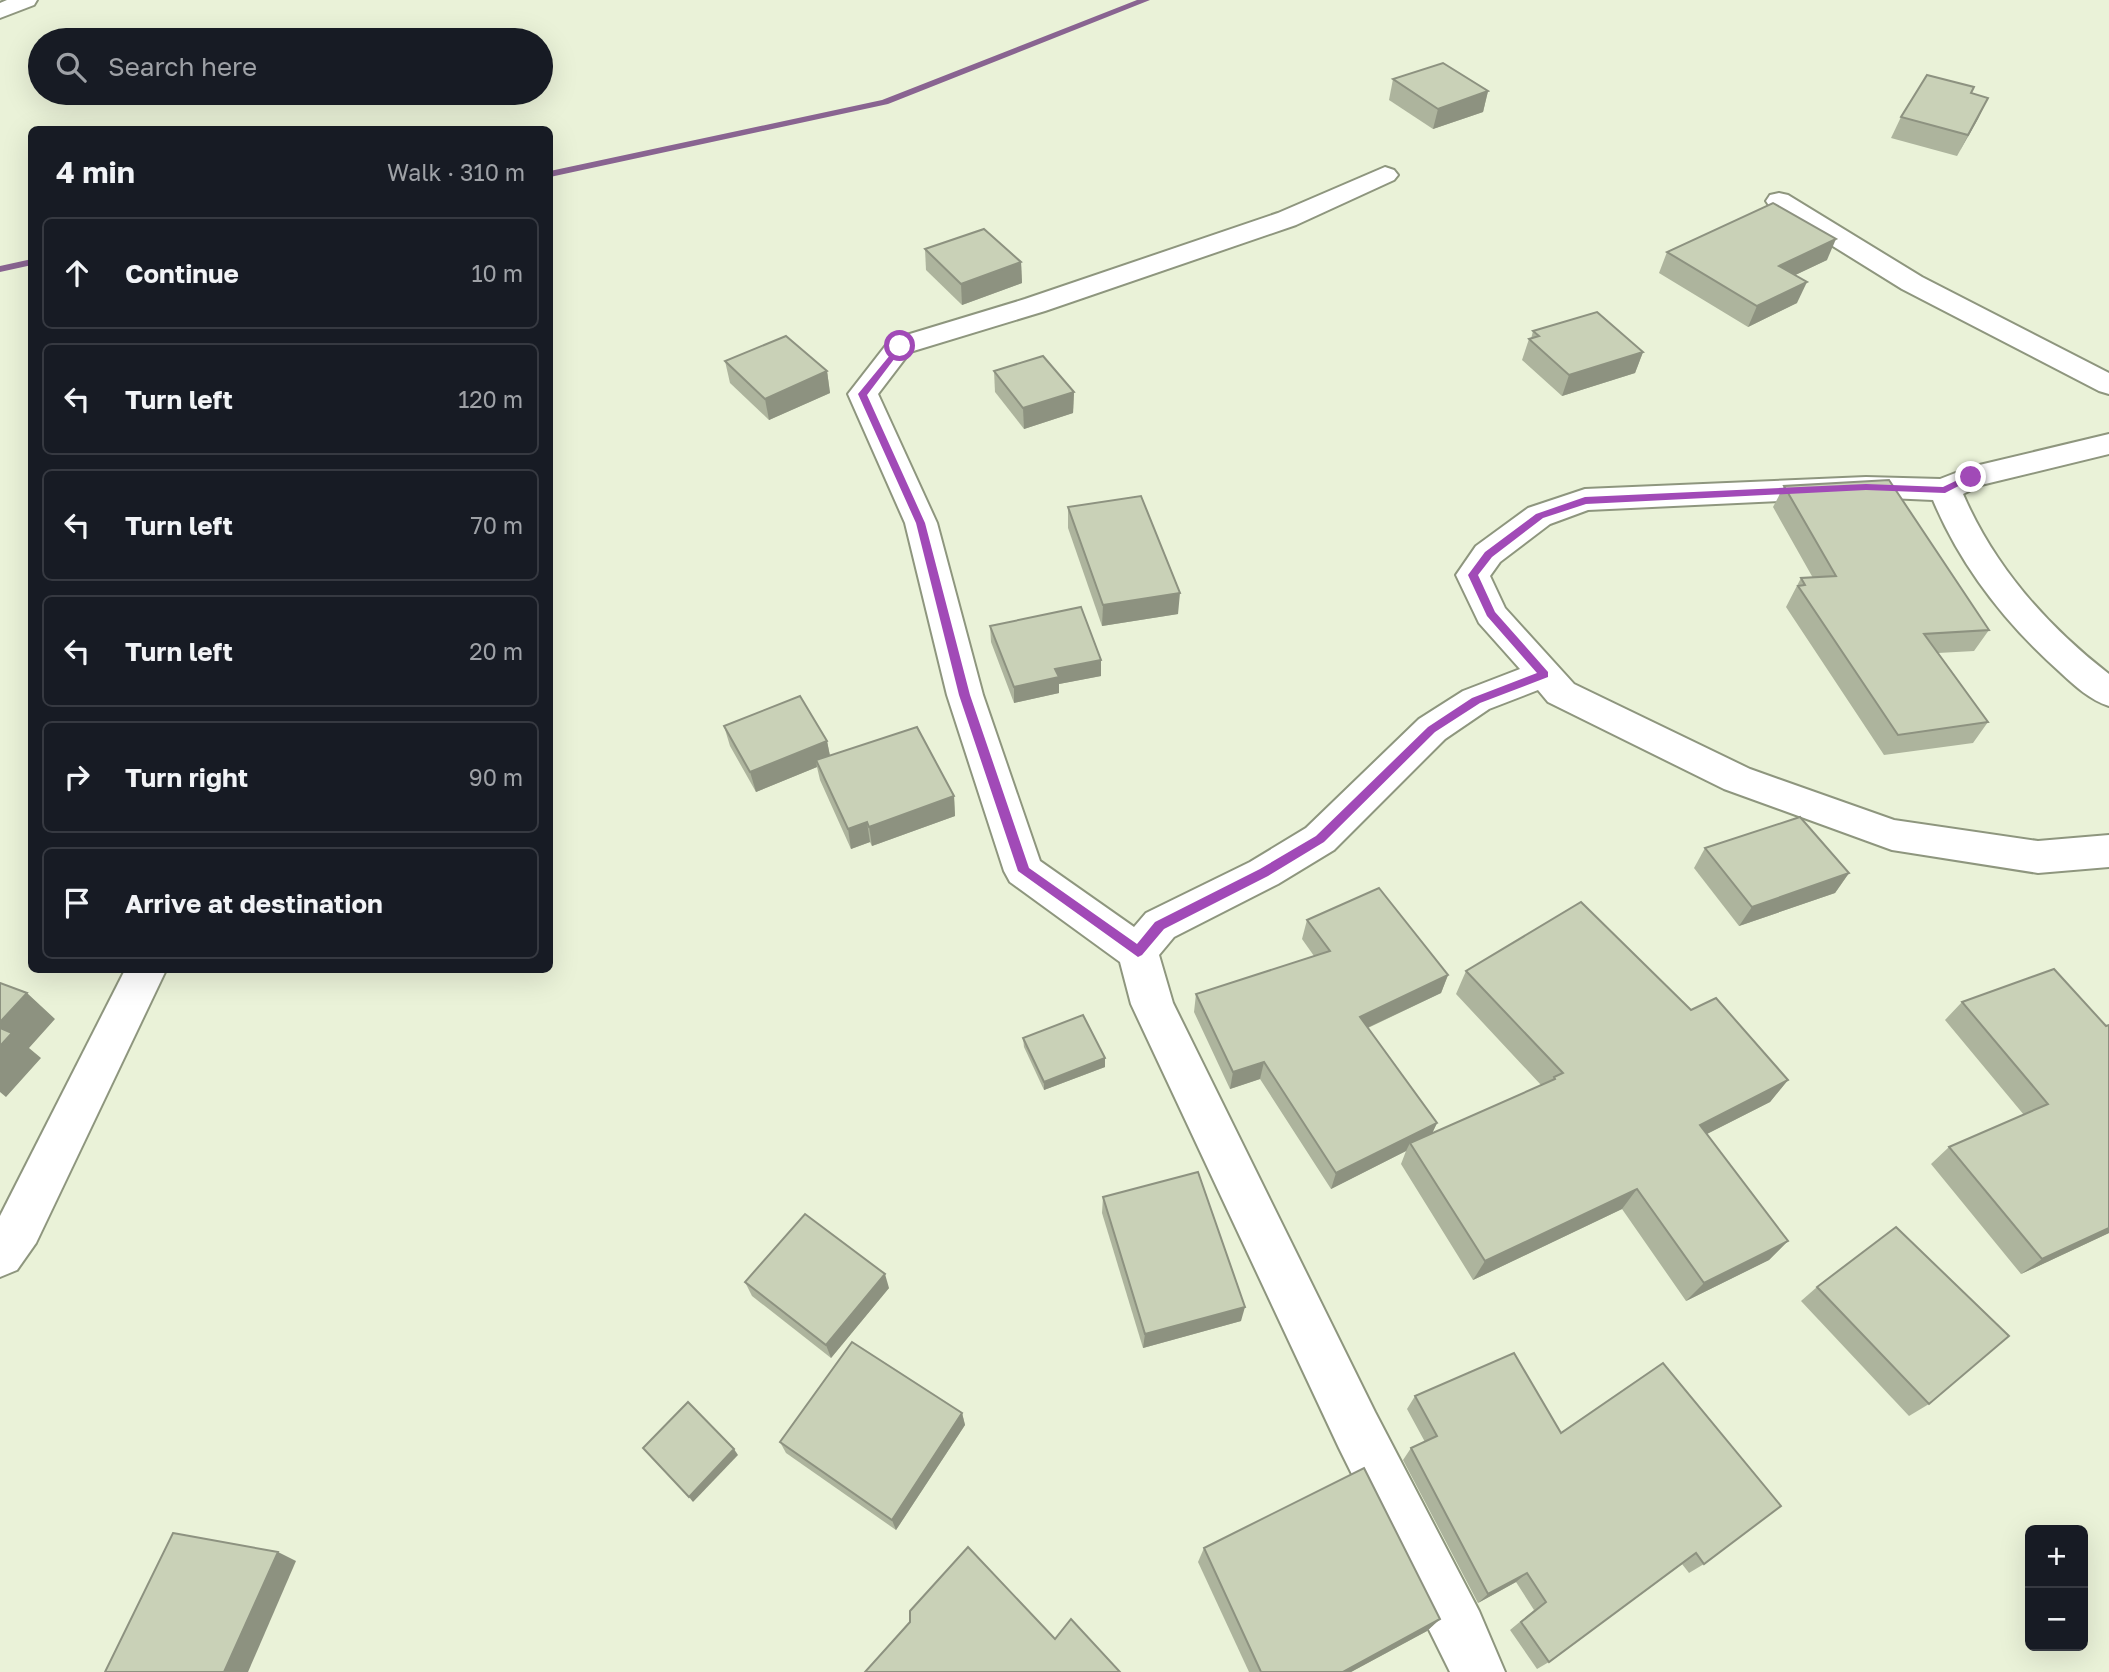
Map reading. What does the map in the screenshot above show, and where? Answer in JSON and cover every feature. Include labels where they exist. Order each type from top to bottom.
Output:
[{"type":"street","points":[[0,10],[26,0]]},
{"type":"street","points":[[1385,176],[1287,219],[1035,305],[900,346],[863,394],[921,523],[965,695],[1024,871],[1138,951],[1153,1004],[1357,1430],[1460,1630],[1478,1672]]},
{"type":"street","points":[[1779,201],[1912,283],[2109,385]]},
{"type":"street","points":[[2109,444],[1971,477],[1945,490],[1866,487],[1585,500],[1539,516],[1488,554],[1473,575],[1491,614],[1561,693],[1737,779],[1892,835],[2038,857],[2109,851]]},
{"type":"street","points":[[1945,490],[1954,516],[2007,597],[2072,666],[2109,693]]},
{"type":"street","points":[[1138,951],[1160,925],[1264,873],[1320,839],[1432,729],[1476,700],[1544,674]]},
{"type":"street","points":[[0,1254],[20,1227],[144,973]]},
{"type":"building","points":[[1443,63],[1488,91],[1438,109],[1393,79]]},
{"type":"building","points":[[1927,75],[1974,87],[1971,93],[1988,98],[1968,135],[1901,117]]},
{"type":"building","points":[[1773,203],[1836,239],[1779,266],[1807,282],[1757,306],[1667,252]]},
{"type":"building","points":[[984,229],[1021,262],[961,284],[925,249]]},
{"type":"building","points":[[1597,312],[1643,352],[1569,375],[1529,339],[1539,336],[1533,331]]},
{"type":"building","points":[[786,336],[827,371],[765,399],[725,361]]},
{"type":"building","points":[[1043,356],[1074,392],[1023,408],[994,371]]},
{"type":"building","points":[[1889,480],[1989,630],[1924,634],[1988,722],[1898,735],[1798,586],[1805,585],[1801,578],[1836,576],[1784,486]]},
{"type":"building","points":[[1141,496],[1180,593],[1103,605],[1068,507]]},
{"type":"building","points":[[1081,607],[1101,660],[1055,669],[1059,677],[1014,687],[990,626]]},
{"type":"building","points":[[800,696],[827,741],[750,772],[724,726]]},
{"type":"building","points":[[917,727],[954,796],[869,827],[867,822],[848,829],[816,760]]},
{"type":"building","points":[[1800,817],[1849,873],[1752,907],[1705,848]]},
{"type":"building","points":[[1379,888],[1448,975],[1360,1017],[1437,1123],[1336,1173],[1264,1062],[1233,1072],[1196,994],[1330,951],[1307,920]]},
{"type":"building","points":[[1581,902],[1691,1010],[1716,998],[1788,1080],[1700,1125],[1788,1241],[1704,1283],[1637,1189],[1485,1261],[1410,1143],[1555,1079],[1554,1077],[1563,1073],[1466,971]]},
{"type":"building","points":[[2054,969],[2106,1026],[2109,1025],[2109,1228],[2042,1259],[1949,1147],[2048,1104],[1962,1002]]},
{"type":"building","points":[[0,983],[27,993],[0,1022]]},
{"type":"building","points":[[1083,1015],[1105,1058],[1044,1082],[1023,1038]]},
{"type":"building","points":[[0,1028],[12,1033],[0,1046]]},
{"type":"building","points":[[1198,1172],[1245,1307],[1145,1334],[1103,1197]]},
{"type":"building","points":[[805,1214],[885,1274],[826,1345],[745,1282]]},
{"type":"building","points":[[1896,1227],[2009,1336],[1929,1404],[1817,1287]]},
{"type":"building","points":[[852,1342],[962,1413],[892,1520],[780,1442]]},
{"type":"building","points":[[1514,1353],[1561,1433],[1663,1363],[1781,1506],[1704,1564],[1696,1553],[1549,1662],[1521,1622],[1546,1602],[1527,1573],[1488,1594],[1411,1448],[1437,1436],[1415,1396]]},
{"type":"building","points":[[688,1402],[734,1449],[689,1497],[643,1448]]},
{"type":"building","points":[[1364,1468],[1440,1619],[1343,1672],[1261,1672],[1204,1548]]},
{"type":"building","points":[[173,1533],[278,1552],[224,1672],[105,1672]]},
{"type":"building","points":[[968,1547],[1055,1639],[1071,1619],[1120,1672],[865,1672],[910,1622],[910,1611]]},
{"type":"waterway","points":[[553,173],[885,102],[1145,0]]},
{"type":"waterway","points":[[0,269],[28,263]]},
{"type":"route","points":[[900,346],[863,394],[921,523],[965,695],[1024,871],[1138,951],[1160,925],[1264,873],[1320,839],[1432,729],[1476,700],[1544,674],[1491,614],[1473,575],[1488,554],[1539,516],[1585,500],[1866,487],[1945,490],[1971,477]]}]
